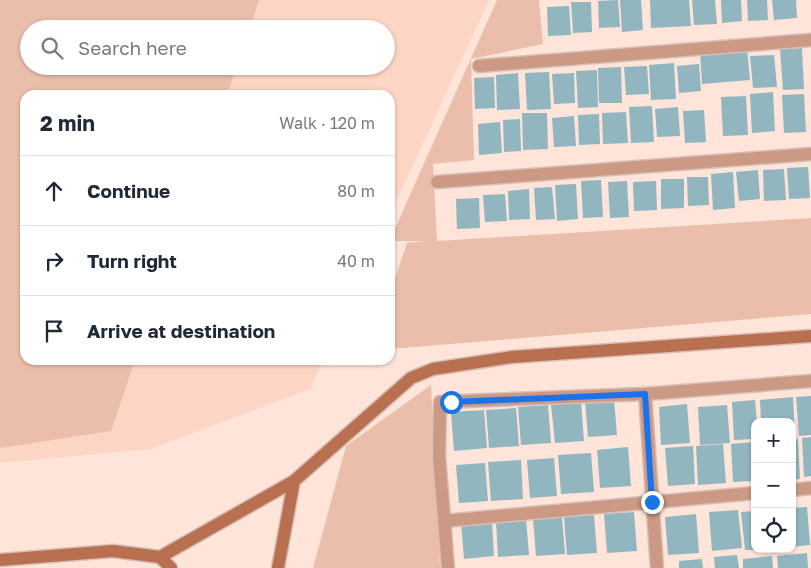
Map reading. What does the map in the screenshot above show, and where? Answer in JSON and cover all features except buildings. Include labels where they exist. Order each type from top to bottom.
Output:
[{"type":"street","points":[[479,66],[811,40]]},
{"type":"street","points":[[437,182],[811,154]]},
{"type":"street","points":[[0,560],[114,551],[160,556],[294,481],[411,378],[432,369],[512,357],[811,336]]},
{"type":"street","points":[[448,568],[439,456],[440,402],[645,394],[811,381]]},
{"type":"street","points":[[645,394],[657,568]]},
{"type":"street","points":[[278,568],[294,481]]},
{"type":"street","points":[[796,490],[811,488]]},
{"type":"street","points":[[444,521],[751,493]]},
{"type":"street","points":[[160,556],[171,568]]},
{"type":"shaded area","points":[[0,0],[489,0],[395,204],[395,90],[20,90],[20,365],[321,365],[310,389],[150,449],[0,463]]},
{"type":"shaded area","points":[[0,0],[259,0],[253,20],[20,20],[20,75],[234,75],[229,90],[20,90],[20,365],[133,365],[111,431],[0,448]]},
{"type":"shaded area","points":[[497,0],[539,0],[543,44],[471,59],[474,160],[433,164],[437,241],[811,218],[811,314],[395,349],[395,278],[407,243],[425,241],[395,241],[395,229]]},
{"type":"shaded area","points":[[431,385],[440,568],[313,568],[346,446]]},
{"type":"route","points":[[451,402],[645,394],[652,502]]}]
